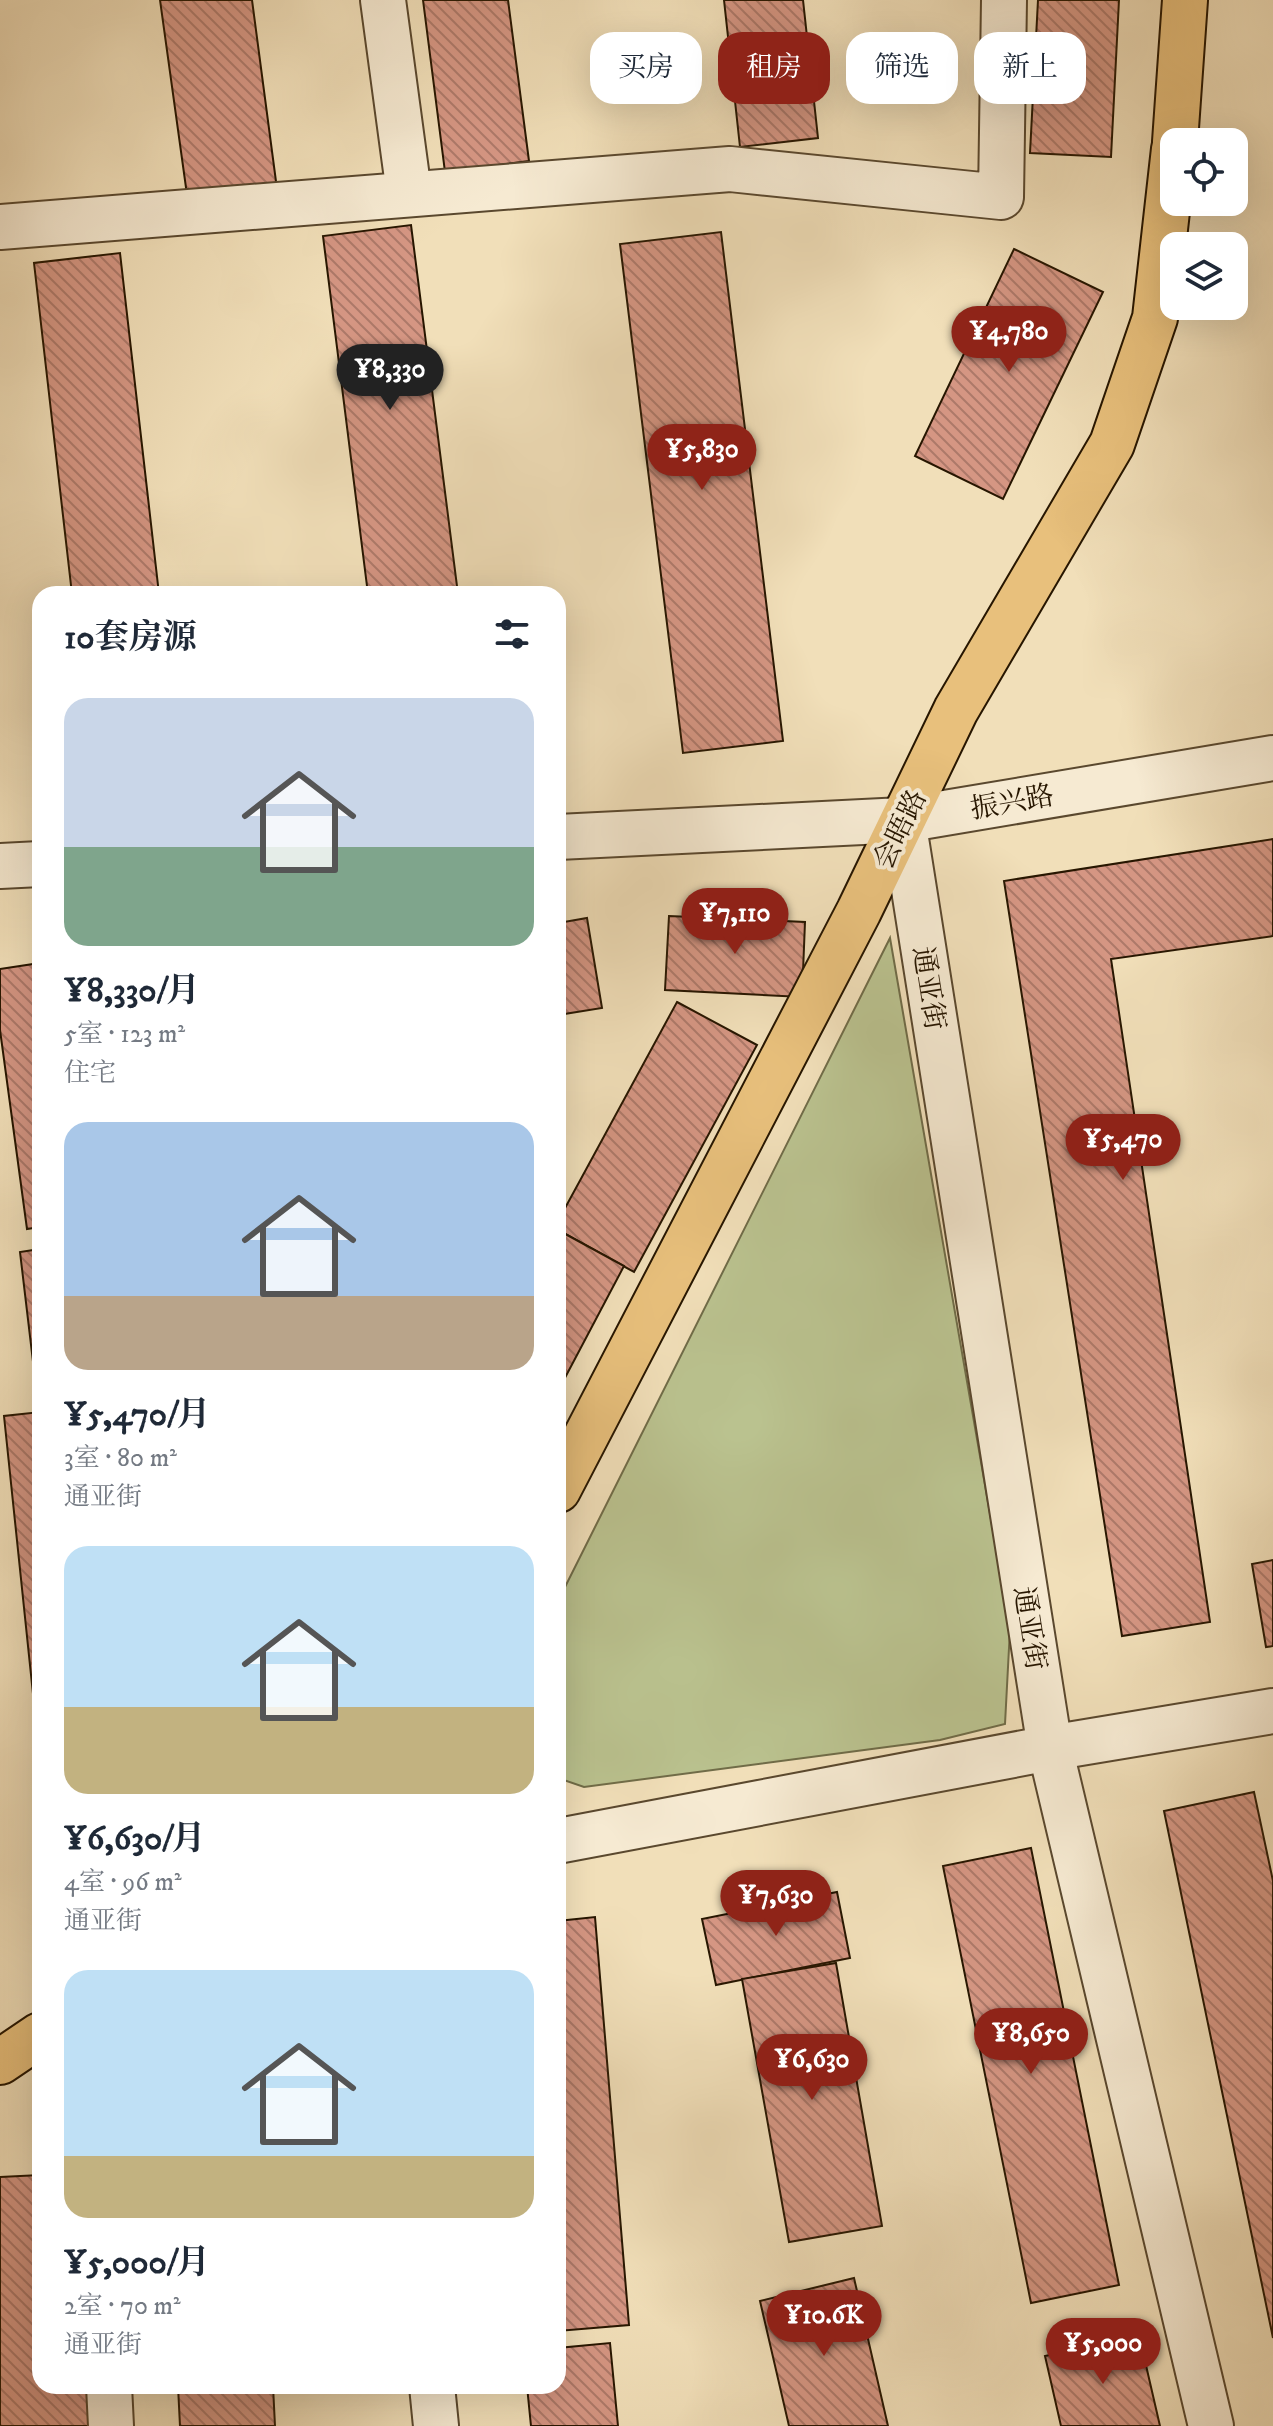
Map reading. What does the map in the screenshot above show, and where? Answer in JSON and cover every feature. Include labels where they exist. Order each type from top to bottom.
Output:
[{"type":"main road","points":[[1176,128],[1185,0]]},
{"type":"main road","name":"会晤路","points":[[566,1475],[852,925],[956,710],[1112,444],[1155,318],[1166,216]]},
{"type":"main road","points":[[0,2062],[32,2040]]},
{"type":"street","points":[[383,0],[409,193]]},
{"type":"street","points":[[0,227],[730,169],[1001,197],[1004,0]]},
{"type":"street","name":"振兴路","points":[[566,837],[903,820],[1273,758]]},
{"type":"street","name":"通亚街","points":[[903,820],[1050,1748],[1211,2426]]},
{"type":"street","points":[[0,866],[32,864]]},
{"type":"street","points":[[566,1839],[1050,1748],[1273,1711]]},
{"type":"street","points":[[109,2394],[111,2426]]},
{"type":"street","points":[[433,2394],[436,2426]]},
{"type":"green space","points":[[890,938],[1010,1629],[1005,1724],[940,1740],[584,1787],[566,1781],[566,1585]]},
{"type":"building","points":[[160,0],[252,0],[277,189],[188,202]]},
{"type":"building","points":[[423,0],[508,0],[529,161],[445,172]]},
{"type":"building","points":[[724,0],[803,0],[806,32],[727,32]]},
{"type":"building","points":[[1038,0],[1119,0],[1111,157],[1030,153],[1033,104],[1086,104],[1086,32],[1036,32]]},
{"type":"building","points":[[735,104],[814,104],[818,138],[740,147]]},
{"type":"building","points":[[411,225],[457,586],[367,586],[323,236]]},
{"type":"building","points":[[721,232],[783,741],[683,753],[620,244]]},
{"type":"building","points":[[1014,249],[1103,292],[1003,499],[915,456]]},
{"type":"building","points":[[120,253],[158,586],[71,586],[34,263]]},
{"type":"building","points":[[1273,839],[1273,936],[1111,959],[1210,1622],[1122,1636],[1004,881]]},
{"type":"building","points":[[669,916],[805,922],[802,997],[665,990]]},
{"type":"building","points":[[587,918],[602,1008],[566,1014],[566,922]]},
{"type":"building","points":[[32,964],[32,1228],[27,1229],[0,1030],[0,969]]},
{"type":"building","points":[[677,1002],[757,1045],[634,1272],[566,1234],[566,1206]]},
{"type":"building","points":[[566,1234],[624,1266],[566,1376]]},
{"type":"building","points":[[32,1250],[32,1353],[20,1252]]},
{"type":"building","points":[[32,1413],[32,1684],[4,1416]]},
{"type":"building","points":[[1273,1560],[1273,1646],[1266,1647],[1252,1564]]},
{"type":"building","points":[[1254,1792],[1273,1881],[1273,2338],[1164,1811]]},
{"type":"building","points":[[1031,1848],[1119,2285],[1031,2303],[943,1866]]},
{"type":"building","points":[[837,1892],[850,1958],[716,1985],[702,1919]]},
{"type":"building","points":[[595,1917],[629,2325],[566,2330],[566,1920]]},
{"type":"building","points":[[836,1963],[882,2226],[789,2242],[742,1979]]},
{"type":"building","points":[[32,2175],[32,2394],[94,2394],[96,2426],[0,2426],[0,2177]]},
{"type":"building","points":[[854,2278],[888,2426],[789,2426],[760,2301]]},
{"type":"building","points":[[1139,2335],[1160,2426],[1061,2426],[1045,2356]]},
{"type":"building","points":[[610,2343],[618,2426],[531,2426],[528,2394],[566,2394],[566,2347]]},
{"type":"building","points":[[178,2394],[273,2394],[275,2426],[180,2426]]}]
